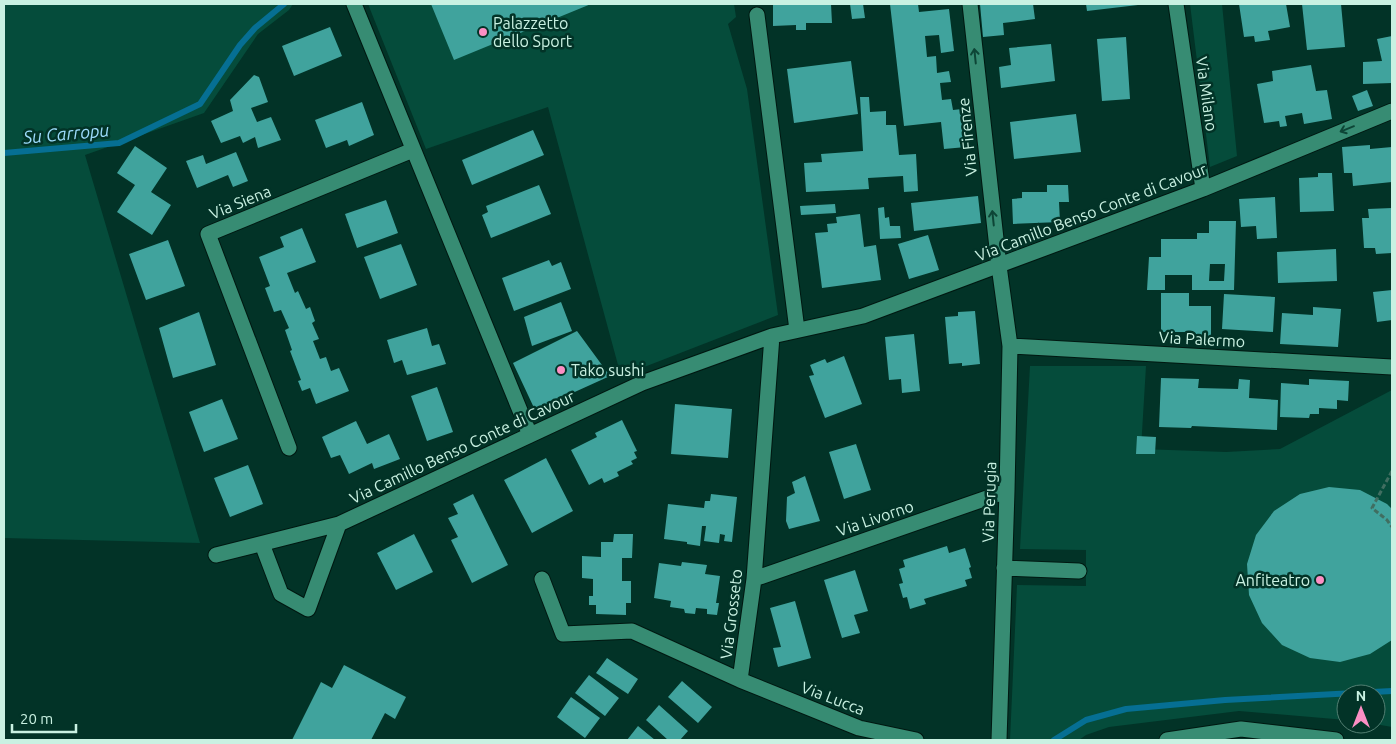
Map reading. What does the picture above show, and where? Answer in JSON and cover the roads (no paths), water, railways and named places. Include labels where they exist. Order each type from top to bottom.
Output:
[{"type":"street","points":[[354,4],[530,434]]},
{"type":"street","name":"Via Firenze","points":[[970,4],[999,266]]},
{"type":"street","name":"Via Milano","points":[[1176,4],[1203,189]]},
{"type":"street","points":[[757,15],[797,330]]},
{"type":"street","name":"Via Camillo Benso Conte di Cavour","points":[[216,555],[339,524],[642,383],[772,336],[863,316],[1203,189],[1392,111]]},
{"type":"street","name":"Via Siena","points":[[289,448],[208,234],[414,150]]},
{"type":"street","name":"Via Perugia","points":[[998,740],[1010,346],[999,266]]},
{"type":"street","name":"Via Grosseto","points":[[542,578],[563,634],[632,630],[740,680],[754,579],[772,336]]},
{"type":"street","name":"Via Palermo","points":[[1010,346],[1392,367]]},
{"type":"street","name":"Via Livorno","points":[[754,579],[1007,491]]},
{"type":"street","name":"Via Camillo Benso Conte di Cavour","points":[[262,544],[281,594],[308,609],[339,524]]},
{"type":"street","points":[[1004,568],[1078,571]]},
{"type":"street","name":"Via Lucca","points":[[740,680],[859,728],[916,740]]},
{"type":"street","points":[[1167,740],[1241,729],[1336,740]]},
{"type":"waterway","name":"Su Carropu","points":[[4,153],[119,143],[200,104],[240,45],[255,28],[284,4]]},
{"type":"waterway","points":[[1054,740],[1086,720],[1126,709],[1225,700],[1392,691]]},
{"type":"place","name":"Palazzetto dello Sport","points":[[483,32]]},
{"type":"place","name":"Tako sushi","points":[[561,370]]},
{"type":"place","name":"Anfiteatro","points":[[1320,580]]}]
